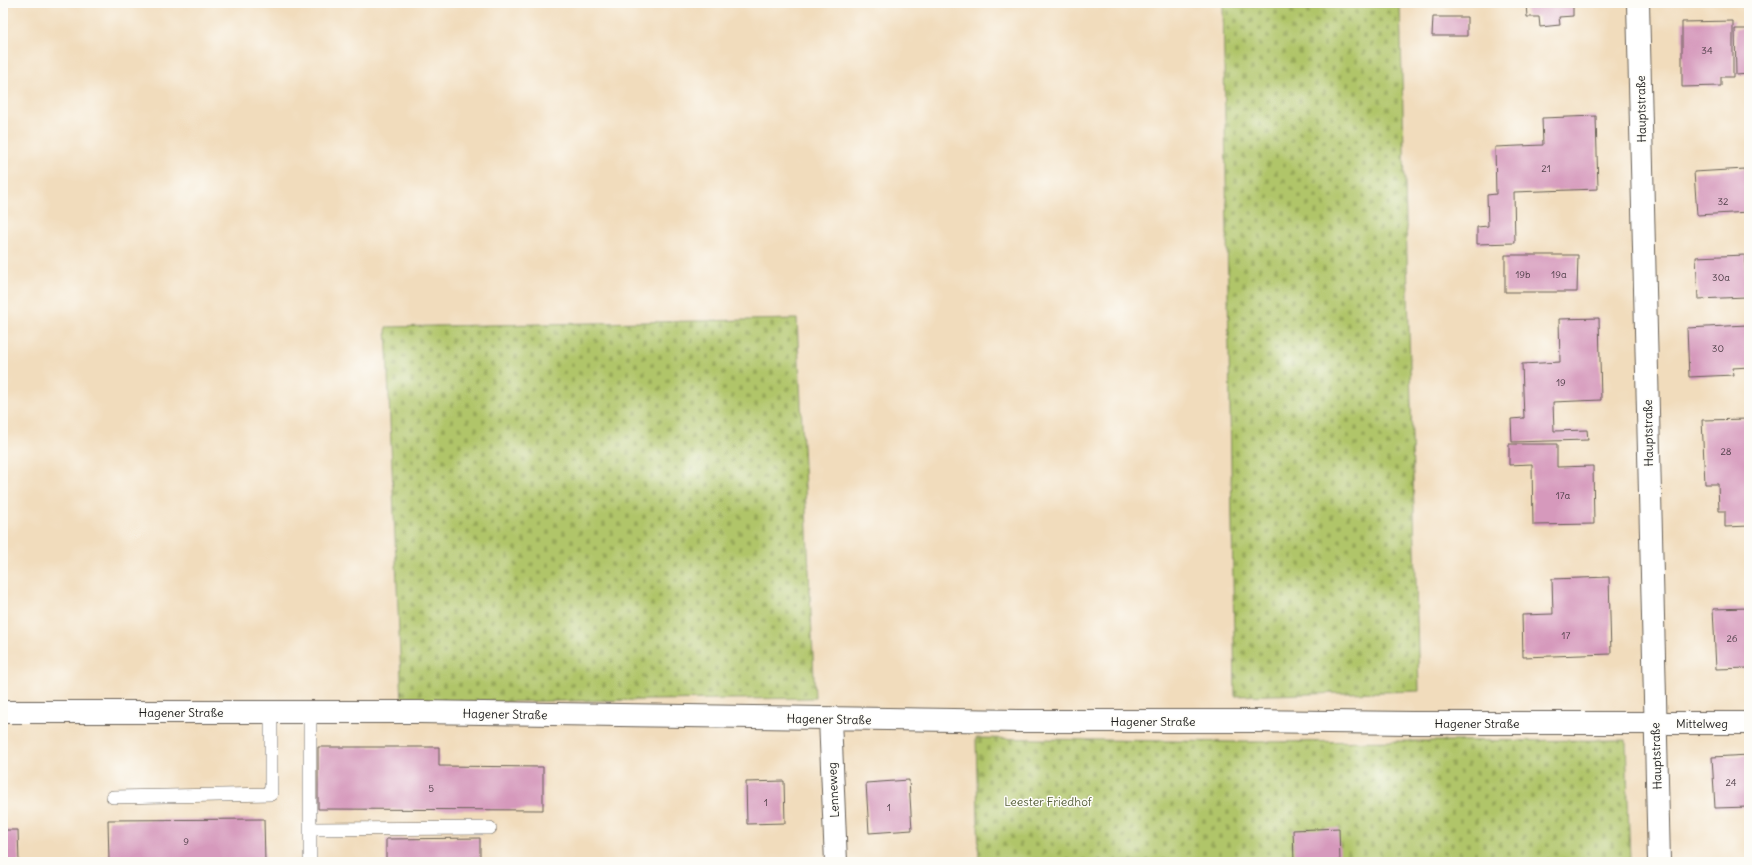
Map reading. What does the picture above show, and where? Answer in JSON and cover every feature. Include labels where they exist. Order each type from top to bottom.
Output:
[{"type":"street","name":"Hauptstraße","points":[[1638,3],[1659,862]]},
{"type":"street","name":"Hagener Straße","points":[[3,712],[419,712],[1018,722],[1655,722]]},
{"type":"street","name":"Lenneweg","points":[[830,719],[836,862]]},
{"type":"street","name":"Mittelweg","points":[[1655,722],[1749,723]]},
{"type":"lane","points":[[113,797],[270,794],[271,712]]},
{"type":"lane","points":[[310,712],[310,862]]},
{"type":"lane","points":[[310,829],[490,828]]},
{"type":"green space","points":[[1223,3],[1400,3],[1419,691],[1235,696]]},
{"type":"green space","points":[[797,319],[815,698],[402,703],[386,327]]},
{"type":"green space","name":"Leester Friedhof","points":[[976,738],[1237,742],[1626,740],[1630,862],[979,862]]},
{"type":"building","points":[[1526,3],[1573,3],[1573,16],[1559,17],[1560,25],[1540,27],[1539,17],[1527,17]]},
{"type":"building","points":[[1433,17],[1467,17],[1467,36],[1432,36]]},
{"type":"building","points":[[1733,21],[1733,77],[1721,77],[1721,86],[1682,87],[1682,22]]},
{"type":"building","points":[[1735,29],[1749,29],[1749,74],[1736,75]]},
{"type":"building","points":[[1596,116],[1598,189],[1514,192],[1515,243],[1477,244],[1477,227],[1488,226],[1487,195],[1496,194],[1495,147],[1543,145],[1542,118]]},
{"type":"building","points":[[1745,169],[1747,191],[1749,191],[1749,212],[1697,215],[1694,172]]},
{"type":"building","points":[[1505,255],[1578,255],[1577,292],[1505,292]]},
{"type":"building","points":[[1745,255],[1746,297],[1698,299],[1696,257]]},
{"type":"building","points":[[1599,318],[1601,400],[1553,402],[1554,431],[1587,430],[1588,440],[1512,442],[1511,419],[1524,418],[1522,364],[1560,362],[1559,319]]},
{"type":"building","points":[[1747,325],[1749,367],[1733,368],[1734,375],[1689,377],[1687,328]]},
{"type":"building","points":[[1749,419],[1749,481],[1747,481],[1749,526],[1725,527],[1725,511],[1719,511],[1718,484],[1705,484],[1702,420]]},
{"type":"building","points":[[1509,444],[1557,444],[1557,467],[1593,466],[1594,524],[1533,525],[1532,464],[1509,465]]},
{"type":"building","points":[[1609,577],[1611,654],[1523,657],[1522,615],[1553,614],[1552,579]]},
{"type":"building","points":[[1749,608],[1749,668],[1716,669],[1713,609]]},
{"type":"building","points":[[318,747],[439,747],[439,766],[543,767],[543,810],[318,809]]},
{"type":"building","points":[[1749,755],[1749,807],[1715,808],[1712,757]]},
{"type":"building","points":[[909,780],[912,830],[869,833],[866,783]]},
{"type":"building","points":[[784,781],[785,823],[747,824],[746,782]]},
{"type":"building","points":[[264,819],[265,862],[109,862],[108,820]]},
{"type":"building","points":[[1339,828],[1340,862],[1294,862],[1293,830]]},
{"type":"building","points":[[3,830],[18,830],[19,862],[3,862]]},
{"type":"building","points":[[480,838],[480,862],[386,862],[386,839]]}]
